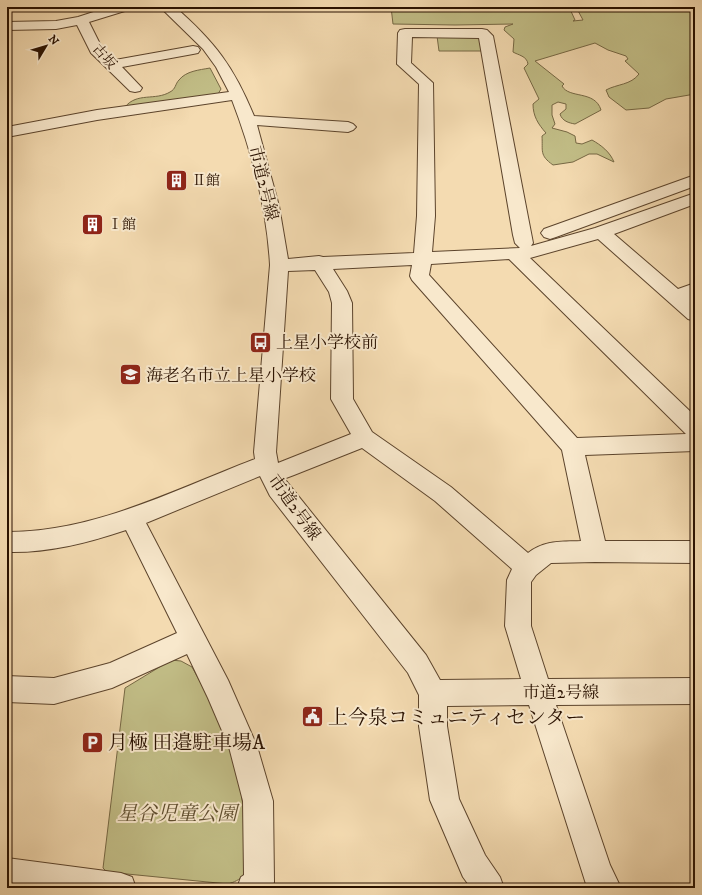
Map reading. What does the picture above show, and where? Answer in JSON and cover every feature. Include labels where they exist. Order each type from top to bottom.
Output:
[{"type":"street","points":[[7,26],[56,25],[81,20],[123,7]]},
{"type":"street","name":"市道2号線","points":[[167,7],[206,43],[224,68],[238,95],[248,120],[261,164],[272,213],[278,247],[279,265],[265,452],[276,467],[270,475],[278,489],[417,664],[433,693],[695,691]]},
{"type":"street","name":"古坂","points":[[81,20],[96,50],[135,88]]},
{"type":"street","points":[[518,248],[522,235],[486,36],[482,33],[405,33],[404,64],[426,83],[426,216],[423,260],[419,276],[572,447],[595,550]]},
{"type":"street","points":[[112,66],[124,62],[193,50]]},
{"type":"street","points":[[7,132],[97,115],[238,95]]},
{"type":"street","points":[[248,120],[348,127]]},
{"type":"street","points":[[279,265],[319,262],[423,260],[518,248],[695,180]]},
{"type":"street","points":[[518,248],[524,254],[601,232],[695,198]]},
{"type":"street","points":[[601,232],[695,314]]},
{"type":"street","points":[[518,248],[695,429]]},
{"type":"street","points":[[319,262],[338,291],[342,303],[342,399],[364,438],[443,494],[527,567]]},
{"type":"street","points":[[676,298],[695,289]]},
{"type":"street","points":[[7,542],[41,541],[91,531],[364,438]]},
{"type":"street","points":[[572,447],[695,442]]},
{"type":"street","points":[[132,518],[218,689],[243,746],[258,801],[259,882],[252,888]]},
{"type":"street","points":[[606,888],[597,872],[518,626],[519,580],[527,567],[546,553],[595,550],[695,552]]},
{"type":"street","points":[[7,689],[54,691],[69,687],[112,675],[192,639]]},
{"type":"street","points":[[433,693],[433,726],[445,800],[474,866],[489,888]]},
{"type":"street","points":[[7,873],[121,888]]},
{"type":"green space","points":[[391,7],[569,7],[575,20],[573,21],[583,20],[576,7],[695,7],[695,94],[666,99],[649,108],[626,110],[609,97],[606,90],[628,82],[636,78],[639,74],[625,61],[628,59],[626,56],[608,50],[595,43],[535,61],[564,84],[562,86],[565,90],[588,97],[598,104],[601,110],[575,124],[562,118],[560,114],[566,109],[566,104],[558,102],[552,105],[552,115],[555,124],[552,128],[575,136],[576,143],[582,144],[592,140],[605,149],[614,162],[597,154],[589,154],[573,162],[553,165],[546,158],[543,152],[542,136],[546,133],[538,123],[535,116],[533,104],[539,99],[524,68],[528,64],[527,61],[524,57],[513,52],[514,39],[504,30],[505,27],[513,24],[393,24]]},
{"type":"green space","points":[[437,36],[479,38],[483,51],[439,51]]},
{"type":"green space","points":[[210,68],[221,89],[218,94],[125,107],[130,102],[141,98],[164,95],[170,92],[185,75],[193,71]]},
{"type":"green space","name":"星谷児童公園","points":[[171,660],[181,661],[192,667],[219,718],[235,760],[246,833],[246,866],[242,877],[237,881],[228,884],[107,872],[103,868],[125,688]]},
{"type":"place","name":"Ⅱ館","points":[[176,180]]},
{"type":"place","name":"Ⅰ館","points":[[92,224]]},
{"type":"place","name":"上星小学校前","points":[[260,342]]},
{"type":"place","name":"海老名市立上星小学校","points":[[131,375]]},
{"type":"place","name":"上今泉コミュニティセンター","points":[[313,717]]},
{"type":"place","name":"月極 田邉駐車場A","points":[[93,742]]}]
